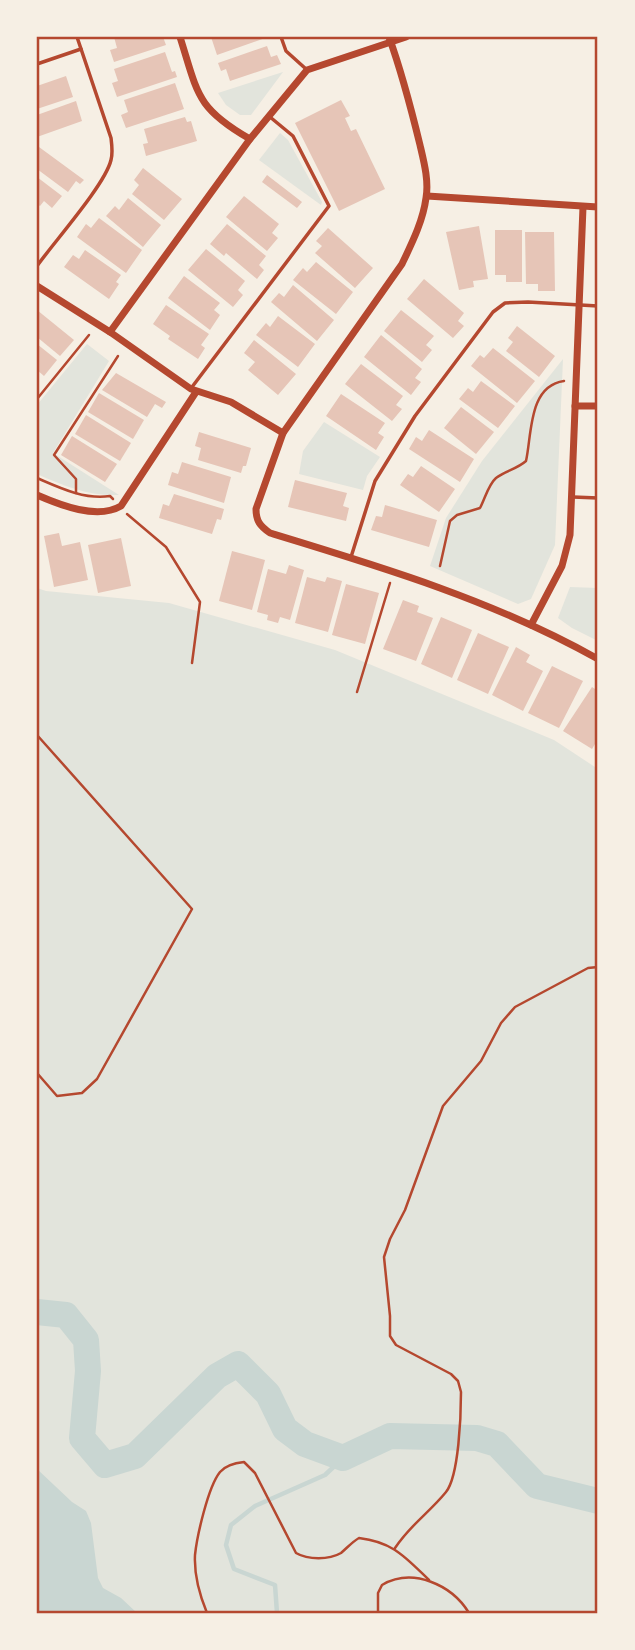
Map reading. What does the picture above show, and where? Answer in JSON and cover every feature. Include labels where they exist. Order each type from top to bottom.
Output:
[{"type":"street","points":[[180,37],[204,106],[223,123],[250,139]]},
{"type":"street","points":[[110,332],[250,139],[307,70],[390,39],[407,37]]},
{"type":"street","points":[[390,39],[407,91],[426,172],[427,196],[416,235],[402,264],[283,433],[256,509],[256,518],[261,527],[270,533],[404,574],[495,608],[598,659]]},
{"type":"street","points":[[427,196],[598,207]]},
{"type":"street","points":[[531,625],[562,566],[570,535],[583,207]]},
{"type":"street","points":[[37,286],[110,332],[193,390],[231,402],[283,433]]},
{"type":"street","points":[[37,495],[55,503],[85,510],[113,511],[121,506],[193,390]]},
{"type":"street","points":[[575,406],[598,406]]},
{"type":"lane","points":[[37,266],[102,180],[111,163],[111,138],[77,37]]},
{"type":"lane","points":[[282,37],[286,51],[307,70]]},
{"type":"lane","points":[[37,64],[81,49]]},
{"type":"lane","points":[[193,390],[328,206],[293,136],[269,116]]},
{"type":"lane","points":[[351,557],[375,481],[415,416],[493,312],[505,303],[598,306]]},
{"type":"lane","points":[[571,497],[598,498]]},
{"type":"path","points":[[37,399],[89,335]]},
{"type":"path","points":[[76,493],[75,479],[54,455],[118,356]]},
{"type":"path","points":[[440,566],[450,521],[457,515],[480,508],[497,477],[518,468],[526,461],[530,423],[538,403],[553,383],[564,382]]},
{"type":"path","points":[[37,478],[76,493],[100,498],[110,496],[166,547],[200,603],[192,663]]},
{"type":"path","points":[[357,692],[390,583]]},
{"type":"path","points":[[37,735],[192,909],[97,1079],[82,1093],[57,1096],[37,1073]]},
{"type":"path","points":[[395,1548],[407,1530],[447,1491],[456,1469],[461,1403],[458,1381],[451,1374],[396,1345],[390,1336],[384,1257],[387,1248],[405,1210],[443,1106],[481,1061],[507,1014],[515,1007],[588,968],[598,967]]},
{"type":"path","points":[[207,1613],[197,1581],[195,1555],[210,1494],[218,1474],[226,1466],[244,1462],[257,1477],[296,1553],[304,1558],[336,1556],[359,1538],[379,1541],[395,1548],[429,1580],[463,1604],[469,1613]]},
{"type":"path","points":[[378,1613],[378,1593],[382,1585],[394,1579],[411,1577],[429,1580]]},
{"type":"shaded area","points":[[283,72],[251,115],[240,115],[226,105],[218,93]]},
{"type":"shaded area","points":[[280,133],[288,140],[322,202],[321,205],[259,160]]},
{"type":"shaded area","points":[[87,344],[109,361],[53,453],[119,495],[87,492],[37,474],[37,405]]},
{"type":"shaded area","points":[[563,359],[555,545],[531,599],[518,604],[430,566],[446,518],[482,461]]},
{"type":"shaded area","points":[[324,422],[380,457],[367,476],[363,490],[299,474],[303,451]]},
{"type":"shaded area","points":[[570,587],[598,588],[598,641],[558,618]]},
{"type":"shaded area","points":[[37,588],[169,603],[335,650],[554,740],[598,769],[598,1613],[37,1613]]},
{"type":"shaded area","points":[[37,1469],[72,1502],[86,1511],[91,1523],[98,1578],[103,1588],[121,1598],[137,1613],[37,1613]]},
{"type":"building","points":[[114,37],[163,37],[166,45],[114,62],[110,50],[117,48]]},
{"type":"building","points":[[211,37],[268,37],[217,55]]},
{"type":"building","points":[[267,46],[271,57],[277,55],[281,64],[230,81],[226,69],[221,71],[218,63]]},
{"type":"building","points":[[165,52],[172,72],[175,71],[177,77],[117,97],[112,83],[118,81],[114,69]]},
{"type":"building","points":[[66,76],[73,97],[37,109],[37,86]]},
{"type":"building","points":[[175,83],[184,109],[126,128],[121,115],[128,112],[124,100]]},
{"type":"building","points":[[341,100],[350,116],[345,118],[351,131],[356,129],[385,189],[339,211],[295,123]]},
{"type":"building","points":[[76,101],[82,121],[37,137],[37,115]]},
{"type":"building","points":[[185,117],[187,122],[191,121],[197,141],[146,156],[143,144],[148,143],[144,129]]},
{"type":"building","points":[[39,147],[84,180],[80,184],[76,181],[68,192],[37,169]]},
{"type":"building","points":[[143,168],[182,199],[164,220],[132,194],[139,185],[134,180]]},
{"type":"building","points":[[267,175],[302,202],[297,208],[262,182]]},
{"type":"building","points":[[37,177],[62,196],[52,208],[44,201],[40,206],[37,204]]},
{"type":"building","points":[[244,196],[279,224],[272,233],[278,238],[267,251],[226,217]]},
{"type":"building","points":[[128,198],[161,225],[143,247],[106,216],[115,206],[119,210]]},
{"type":"building","points":[[99,218],[142,250],[126,273],[77,237],[86,224],[91,228]]},
{"type":"building","points":[[227,224],[266,256],[259,265],[264,270],[257,279],[226,253],[224,256],[210,244]]},
{"type":"building","points":[[479,226],[488,279],[473,281],[474,287],[459,290],[446,232]]},
{"type":"building","points":[[328,228],[373,268],[355,288],[315,253],[322,246],[316,241]]},
{"type":"building","points":[[495,230],[522,230],[522,282],[506,282],[506,275],[495,275]]},
{"type":"building","points":[[525,232],[554,232],[555,291],[538,291],[538,284],[526,284]]},
{"type":"building","points":[[206,249],[245,281],[238,290],[243,295],[233,307],[188,270]]},
{"type":"building","points":[[85,250],[121,275],[116,282],[119,284],[109,299],[64,267],[73,255],[79,259]]},
{"type":"building","points":[[316,262],[353,292],[336,314],[293,280],[303,268],[307,272]]},
{"type":"building","points":[[184,276],[220,303],[214,310],[220,315],[210,330],[168,298]]},
{"type":"building","points":[[424,279],[464,313],[458,321],[464,326],[453,338],[407,299]]},
{"type":"building","points":[[293,285],[334,320],[317,341],[271,302],[279,293],[284,297]]},
{"type":"building","points":[[166,305],[209,334],[201,345],[205,348],[198,359],[168,339],[170,336],[153,324]]},
{"type":"building","points":[[37,310],[74,340],[60,356],[37,337]]},
{"type":"building","points":[[401,310],[434,336],[426,345],[432,350],[422,362],[384,331]]},
{"type":"building","points":[[278,316],[315,344],[298,367],[256,335],[266,323],[270,327]]},
{"type":"building","points":[[517,326],[555,356],[539,377],[506,351],[513,342],[508,338]]},
{"type":"building","points":[[381,335],[422,369],[415,378],[421,382],[411,395],[364,357]]},
{"type":"building","points":[[254,340],[296,374],[278,395],[248,370],[255,362],[244,353]]},
{"type":"building","points":[[37,344],[57,360],[44,376],[37,370]]},
{"type":"building","points":[[493,348],[535,381],[517,403],[471,366],[480,355],[484,358]]},
{"type":"building","points":[[361,364],[403,396],[396,405],[402,409],[392,421],[345,384]]},
{"type":"building","points":[[116,373],[166,402],[162,408],[155,404],[147,417],[102,390]]},
{"type":"building","points":[[481,381],[515,406],[498,428],[459,399],[468,388],[473,392]]},
{"type":"building","points":[[99,393],[144,420],[133,439],[88,412]]},
{"type":"building","points":[[341,394],[385,423],[378,433],[384,437],[376,450],[326,416]]},
{"type":"building","points":[[461,407],[494,432],[476,454],[444,428]]},
{"type":"building","points":[[86,415],[131,443],[120,461],[75,434]]},
{"type":"building","points":[[429,430],[474,459],[460,482],[409,449],[416,437],[422,441]]},
{"type":"building","points":[[199,432],[251,448],[241,473],[198,460],[201,448],[195,446]]},
{"type":"building","points":[[72,436],[117,464],[105,482],[61,455]]},
{"type":"building","points":[[182,462],[231,477],[224,503],[168,485],[172,472],[178,474]]},
{"type":"building","points":[[421,466],[455,489],[439,512],[400,485],[408,474],[413,477]]},
{"type":"building","points":[[295,480],[347,493],[343,506],[349,508],[346,521],[288,507]]},
{"type":"building","points":[[174,494],[224,509],[212,534],[159,518],[163,504],[169,506]]},
{"type":"building","points":[[385,505],[437,520],[429,547],[371,530],[376,516],[382,517]]},
{"type":"building","points":[[59,533],[62,546],[80,542],[88,580],[54,587],[44,536]]},
{"type":"building","points":[[121,538],[131,586],[98,593],[88,545]]},
{"type":"building","points":[[232,551],[265,560],[252,610],[219,601]]},
{"type":"building","points":[[289,565],[304,570],[290,620],[280,617],[278,623],[267,620],[268,615],[257,612],[268,569],[286,574]]},
{"type":"building","points":[[307,577],[325,582],[327,577],[342,581],[328,632],[295,623]]},
{"type":"building","points":[[346,584],[379,593],[365,644],[332,635]]},
{"type":"building","points":[[403,600],[419,606],[417,612],[433,618],[416,661],[383,649]]},
{"type":"building","points":[[441,617],[472,630],[452,678],[421,664]]},
{"type":"building","points":[[478,633],[509,647],[488,694],[457,680]]},
{"type":"building","points":[[516,647],[530,655],[526,662],[543,671],[523,711],[492,695]]},
{"type":"building","points":[[552,666],[583,681],[559,728],[528,713]]},
{"type":"building","points":[[592,687],[598,691],[598,739],[592,749],[563,731]]},
{"type":"waterway","points":[[37,1312],[66,1315],[86,1340],[88,1371],[82,1438],[105,1465],[135,1456],[217,1376],[238,1364],[268,1394],[285,1429],[305,1444],[343,1458],[390,1436],[477,1438],[497,1444],[537,1486],[598,1501]]},
{"type":"waterway","points":[[277,1613],[275,1585],[234,1569],[226,1545],[231,1525],[255,1506],[325,1475],[343,1458]]}]
